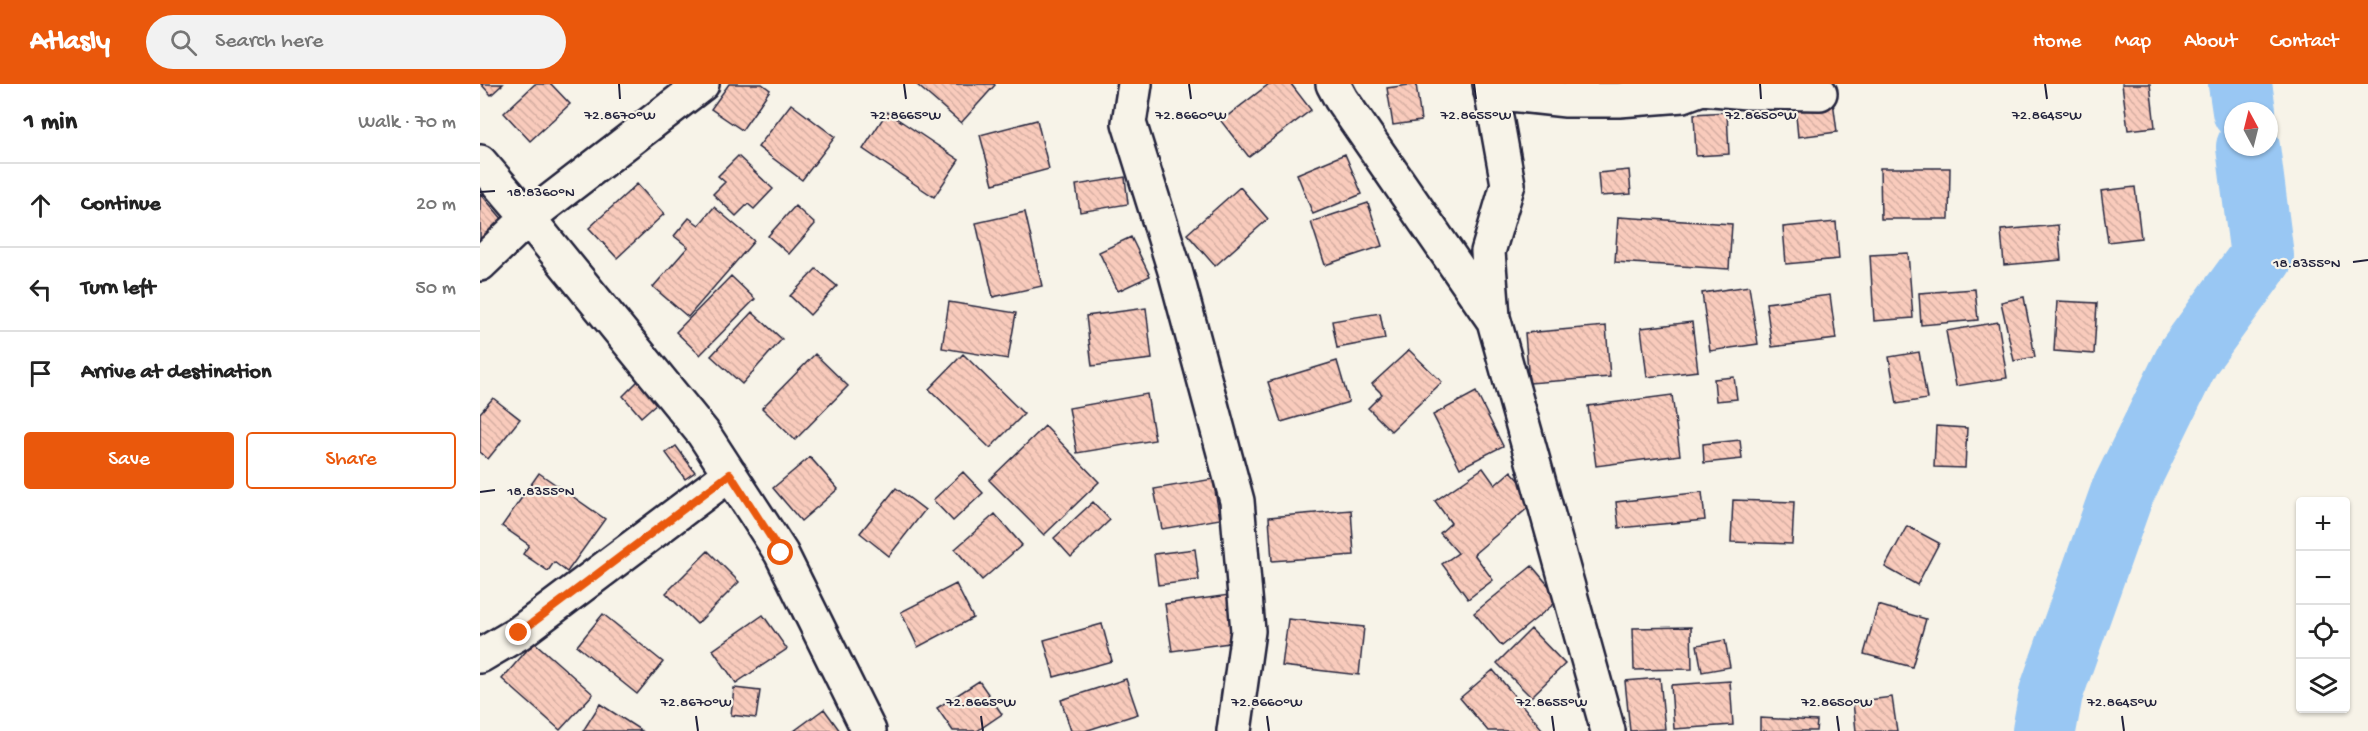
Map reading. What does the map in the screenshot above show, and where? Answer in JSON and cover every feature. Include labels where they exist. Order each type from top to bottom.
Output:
[{"type":"street","points":[[480,264],[528,218],[702,84]]},
{"type":"street","points":[[1135,84],[1130,123],[1176,274],[1237,501],[1248,631],[1234,731]]},
{"type":"street","points":[[1334,84],[1341,99],[1494,321]]},
{"type":"street","points":[[1608,731],[1494,321],[1488,252],[1508,184],[1491,88],[1566,100],[1619,100],[1683,95],[1702,88],[1747,92],[1820,93]]},
{"type":"street","points":[[480,162],[703,434],[781,553],[869,731]]},
{"type":"street","points":[[480,656],[519,633],[730,474]]},
{"type":"building","points":[[481,84],[503,84],[491,95]]},
{"type":"building","points":[[535,84],[551,84],[570,104],[530,141],[504,113]]},
{"type":"building","points":[[729,84],[762,84],[770,90],[742,130],[711,109]]},
{"type":"building","points":[[916,84],[994,84],[995,85],[961,123]]},
{"type":"building","points":[[1269,84],[1291,84],[1311,110],[1249,157],[1221,121]]},
{"type":"building","points":[[1416,84],[1421,121],[1393,125],[1387,88]]},
{"type":"building","points":[[2122,84],[2150,84],[2155,127],[2128,130]]},
{"type":"building","points":[[1833,101],[1837,132],[1798,137],[1795,105]]},
{"type":"building","points":[[791,104],[835,137],[802,180],[758,147]]},
{"type":"building","points":[[887,112],[959,160],[934,197],[863,149]]},
{"type":"building","points":[[1727,112],[1729,154],[1696,156],[1694,114]]},
{"type":"building","points":[[1037,120],[1049,169],[993,184],[980,135]]},
{"type":"building","points":[[1345,154],[1362,194],[1313,214],[1297,174]]},
{"type":"building","points":[[738,156],[773,189],[754,209],[748,204],[736,216],[713,194],[725,182],[718,176]]},
{"type":"building","points":[[1880,168],[1950,168],[1949,219],[1881,219]]},
{"type":"building","points":[[1629,170],[1631,194],[1600,196],[1598,173]]},
{"type":"building","points":[[1125,177],[1128,204],[1080,212],[1076,185]]},
{"type":"building","points":[[637,184],[664,214],[617,258],[589,228]]},
{"type":"building","points":[[1240,187],[1268,219],[1215,266],[1187,234]]},
{"type":"building","points":[[2135,187],[2141,238],[2108,242],[2101,191]]},
{"type":"building","points":[[480,193],[504,221],[480,241]]},
{"type":"building","points":[[1368,203],[1382,246],[1325,265],[1311,222]]},
{"type":"building","points":[[795,206],[815,224],[789,254],[768,236]]},
{"type":"building","points":[[714,207],[754,241],[688,317],[653,287],[688,247],[674,236],[689,218],[699,225]]},
{"type":"building","points":[[1025,212],[1042,286],[993,297],[976,223]]},
{"type":"building","points":[[1618,217],[1732,224],[1729,269],[1615,262]]},
{"type":"building","points":[[1836,222],[1839,259],[1786,264],[1783,227]]},
{"type":"building","points":[[2058,225],[2061,260],[2004,265],[2001,230]]},
{"type":"building","points":[[1131,237],[1150,276],[1118,291],[1099,252]]},
{"type":"building","points":[[1908,253],[1913,318],[1874,321],[1870,255]]},
{"type":"building","points":[[816,269],[837,286],[810,315],[790,296]]},
{"type":"building","points":[[731,276],[755,299],[700,355],[676,332]]},
{"type":"building","points":[[1749,286],[1758,344],[1710,351],[1702,293]]},
{"type":"building","points":[[1975,289],[1978,320],[1921,325],[1919,293]]},
{"type":"building","points":[[1830,295],[1836,339],[1772,347],[1766,303]]},
{"type":"building","points":[[2024,297],[2035,357],[2014,361],[2001,302]]},
{"type":"building","points":[[2057,301],[2097,303],[2094,354],[2054,351]]},
{"type":"building","points":[[949,302],[1016,313],[1008,359],[942,348]]},
{"type":"building","points":[[1146,308],[1152,359],[1092,366],[1086,316]]},
{"type":"building","points":[[752,312],[782,339],[742,384],[711,356]]},
{"type":"building","points":[[1380,313],[1385,339],[1337,348],[1332,321]]},
{"type":"building","points":[[1692,322],[1698,371],[1647,377],[1641,328]]},
{"type":"building","points":[[1998,322],[2007,378],[1956,386],[1946,331]]},
{"type":"building","points":[[1606,326],[1610,377],[1529,383],[1525,333]]},
{"type":"building","points":[[1409,350],[1442,382],[1391,431],[1368,408],[1382,394],[1372,384]]},
{"type":"building","points":[[1919,352],[1927,399],[1897,404],[1889,357]]},
{"type":"building","points":[[815,354],[848,386],[795,440],[762,408]]},
{"type":"building","points":[[963,354],[1024,414],[990,448],[929,389]]},
{"type":"building","points":[[1337,361],[1349,402],[1281,422],[1268,382]]},
{"type":"building","points":[[1734,377],[1737,399],[1716,401],[1714,379]]},
{"type":"building","points":[[640,379],[658,402],[641,417],[623,396]]},
{"type":"building","points":[[1476,392],[1503,446],[1460,468],[1433,415]]},
{"type":"building","points":[[1147,394],[1155,440],[1077,453],[1069,408]]},
{"type":"building","points":[[1672,395],[1680,455],[1596,466],[1588,406]]},
{"type":"building","points":[[493,398],[520,419],[488,459],[480,452],[480,413]]},
{"type":"building","points":[[1045,426],[1099,482],[1044,535],[989,480]]},
{"type":"building","points":[[1936,426],[1967,428],[1965,468],[1934,467]]},
{"type":"building","points":[[1740,440],[1742,459],[1704,463],[1703,444]]},
{"type":"building","points":[[676,446],[695,472],[685,479],[666,453]]},
{"type":"building","points":[[810,457],[838,489],[801,521],[773,488]]},
{"type":"building","points":[[1483,468],[1495,485],[1511,471],[1537,500],[1474,554],[1493,580],[1468,599],[1442,564],[1458,553],[1440,533],[1451,523],[1435,501]]},
{"type":"building","points":[[963,472],[983,493],[953,521],[933,500]]},
{"type":"building","points":[[539,473],[605,519],[567,572],[554,562],[548,571],[523,554],[529,545],[502,526]]},
{"type":"building","points":[[1213,479],[1220,519],[1162,529],[1154,489]]},
{"type":"building","points":[[896,488],[925,510],[889,556],[860,533]]},
{"type":"building","points":[[1702,492],[1705,520],[1619,528],[1616,502]]},
{"type":"building","points":[[1733,500],[1794,502],[1792,544],[1731,542]]},
{"type":"building","points":[[1093,502],[1110,520],[1071,557],[1054,538]]},
{"type":"building","points":[[1351,510],[1354,555],[1272,561],[1269,517]]},
{"type":"building","points":[[995,514],[1022,545],[982,580],[955,549]]},
{"type":"building","points":[[1907,526],[1939,543],[1917,585],[1885,567]]},
{"type":"building","points":[[1195,549],[1199,580],[1158,585],[1154,554]]},
{"type":"building","points":[[708,551],[739,582],[697,624],[666,593]]},
{"type":"building","points":[[1532,566],[1560,599],[1502,646],[1474,613]]},
{"type":"building","points":[[956,584],[973,618],[918,647],[901,612]]},
{"type":"building","points":[[1229,595],[1236,642],[1172,651],[1165,604]]},
{"type":"building","points":[[1878,605],[1926,619],[1912,667],[1864,654]]},
{"type":"building","points":[[603,614],[663,662],[637,694],[577,646]]},
{"type":"building","points":[[763,615],[787,649],[736,683],[713,650]]},
{"type":"building","points":[[1288,619],[1364,627],[1359,675],[1282,666]]},
{"type":"building","points":[[1102,624],[1112,661],[1054,677],[1044,640]]},
{"type":"building","points":[[1691,627],[1692,669],[1634,670],[1633,628]]},
{"type":"building","points":[[1531,629],[1565,664],[1531,697],[1497,663]]},
{"type":"building","points":[[1725,640],[1730,667],[1702,672],[1697,645]]},
{"type":"building","points":[[534,642],[593,694],[560,730],[502,679]]},
{"type":"building","points":[[1493,670],[1542,729],[1539,731],[1488,731],[1460,698]]},
{"type":"building","points":[[1660,678],[1665,729],[1630,731],[1625,681]]},
{"type":"building","points":[[1126,679],[1138,714],[1085,731],[1071,731],[1061,700]]},
{"type":"building","points":[[979,681],[1002,714],[977,731],[953,731],[937,708]]},
{"type":"building","points":[[1730,681],[1733,725],[1674,729],[1671,685]]},
{"type":"building","points":[[734,688],[760,691],[756,718],[731,715]]},
{"type":"building","points":[[1892,697],[1897,731],[1856,731],[1853,702]]},
{"type":"building","points":[[600,704],[642,731],[583,731]]},
{"type":"building","points":[[824,709],[840,731],[794,731]]},
{"type":"building","points":[[1760,718],[1817,721],[1816,731],[1760,731]]},
{"type":"waterway","points":[[2240,84],[2243,102]]},
{"type":"waterway","points":[[2044,731],[2051,693],[2122,493],[2189,356],[2262,256],[2249,156]]},
{"type":"route","points":[[519,633],[730,474],[781,553]]}]
